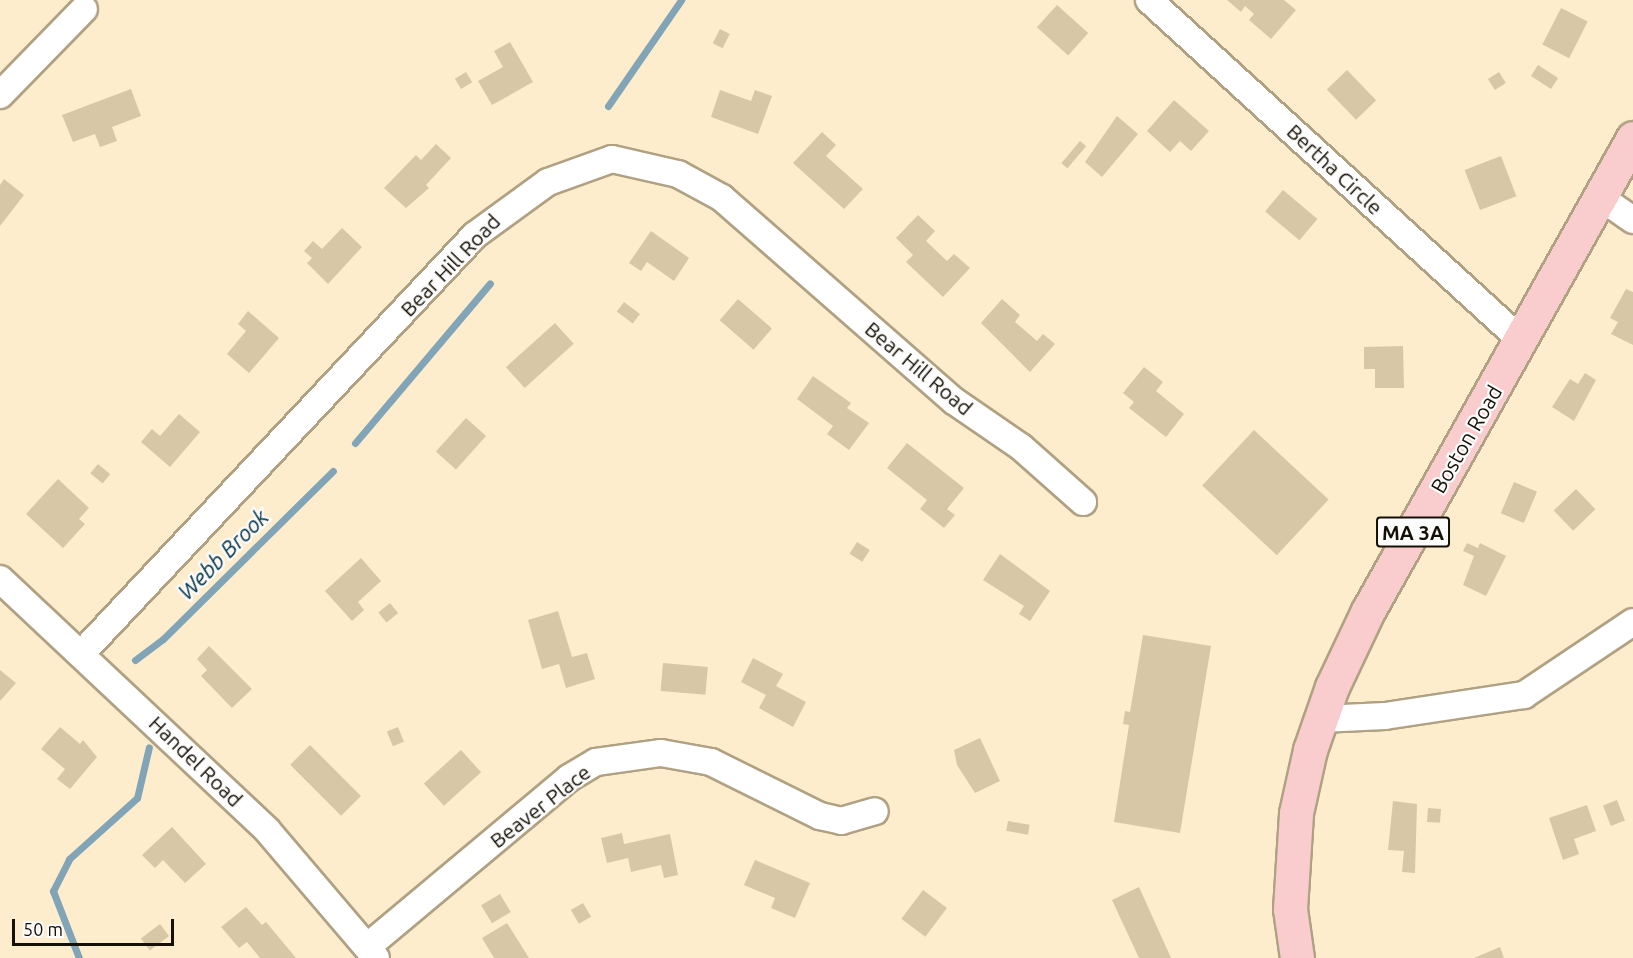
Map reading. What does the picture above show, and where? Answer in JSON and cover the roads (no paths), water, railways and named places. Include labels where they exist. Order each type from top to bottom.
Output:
[{"type":"main road","name":"Boston Road","points":[[1297,958],[1290,909],[1293,834],[1321,719],[1368,611],[1633,138]]},
{"type":"street","name":"Bertha Circle","points":[[1149,0],[1521,340]]},
{"type":"street","points":[[0,95],[84,9]]},
{"type":"street","name":"Bear Hill Road","points":[[81,654],[475,235],[548,182],[612,159],[678,174],[722,198],[954,401],[1021,447],[1083,502]]},
{"type":"street","points":[[1600,197],[1633,220]]},
{"type":"street","name":"Handel Road","points":[[0,579],[267,830],[372,952]]},
{"type":"street","points":[[1321,719],[1385,716],[1524,695],[1633,622]]},
{"type":"street","name":"Beaver Place","points":[[372,952],[569,778],[596,762],[661,753],[691,758],[711,762],[820,816],[842,821],[875,811]]},
{"type":"waterway","name":"Webb Brook","points":[[608,106],[681,0]]},
{"type":"waterway","name":"Webb Brook","points":[[355,443],[490,283]]},
{"type":"waterway","name":"Webb Brook","points":[[135,660],[163,639],[333,471]]},
{"type":"waterway","name":"Webb Brook","points":[[79,958],[53,891],[69,859],[137,798],[149,747]]}]
